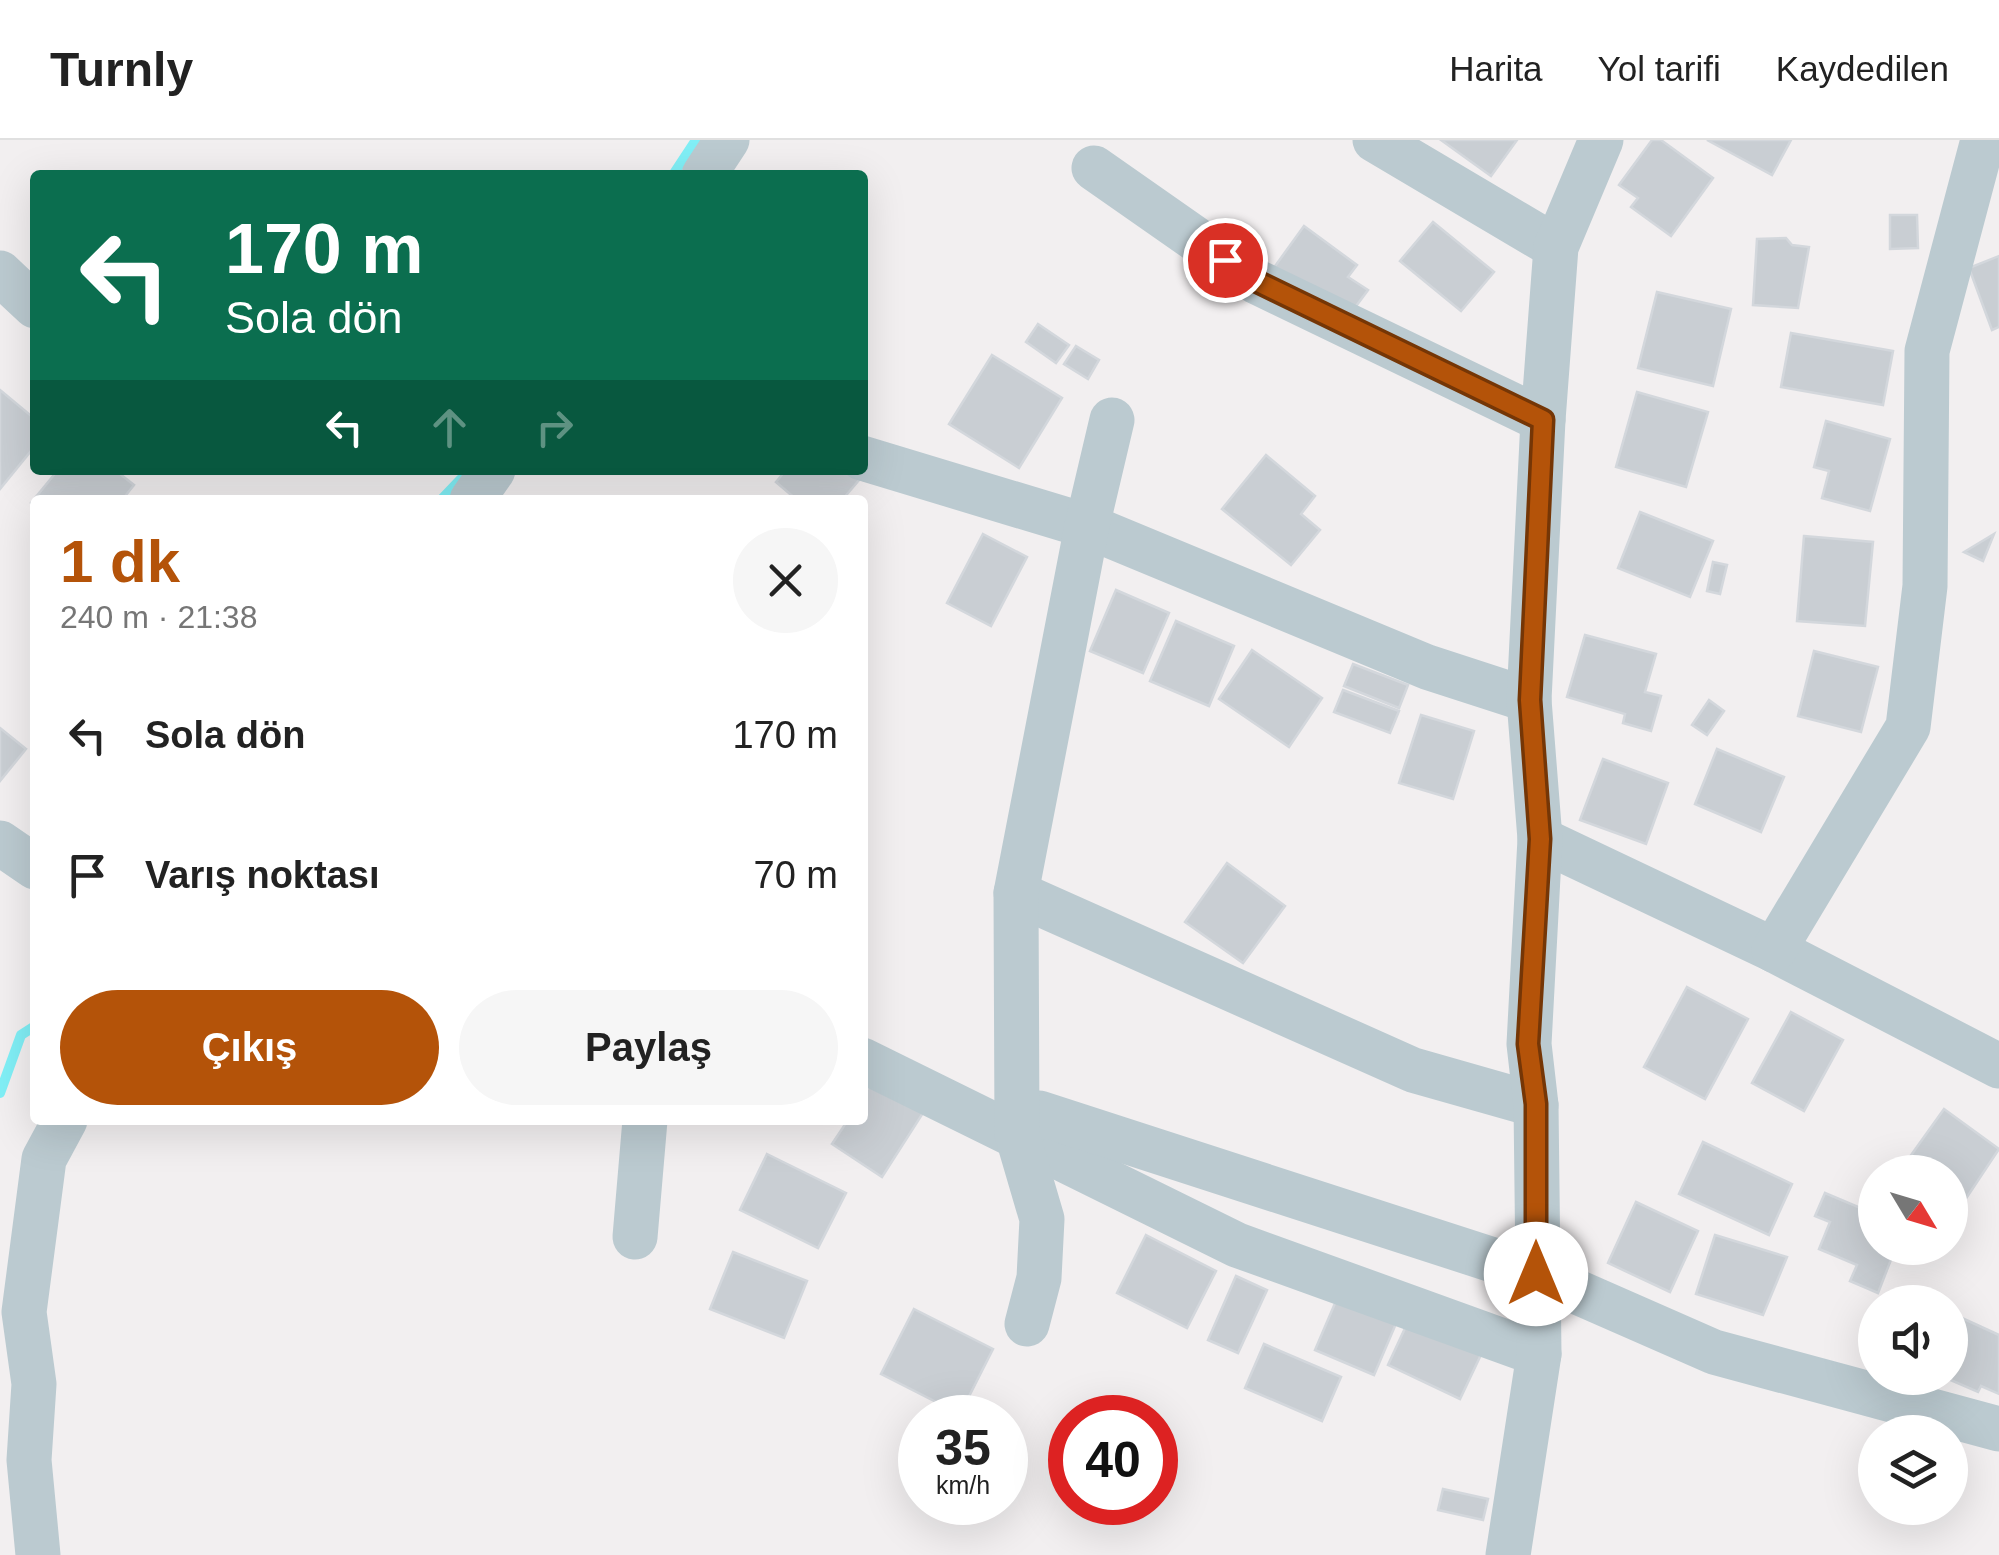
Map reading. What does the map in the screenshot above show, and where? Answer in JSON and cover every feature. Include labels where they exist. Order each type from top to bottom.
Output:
[{"type":"street","points":[[707,170],[727,140]]},
{"type":"street","points":[[1374,140],[1556,247]]},
{"type":"street","points":[[1508,1555],[1539,1354],[1536,1104],[1528,1044],[1540,839],[1530,700],[1543,420],[1556,247],[1601,140]]},
{"type":"street","points":[[1774,950],[1908,727],[1925,586],[1927,351],[1983,140]]},
{"type":"street","points":[[1094,168],[1258,282],[1543,420]]},
{"type":"street","points":[[1027,1324],[1039,1278],[1042,1219],[1018,1134],[1016,893],[1086,526],[1112,420]]},
{"type":"street","points":[[868,460],[1086,526],[1427,667],[1530,700]]},
{"type":"street","points":[[1540,839],[1774,950],[1999,1066]]},
{"type":"street","points":[[0,843],[30,864]]},
{"type":"street","points":[[1016,893],[1413,1070],[1536,1104]]},
{"type":"street","points":[[868,1063],[1237,1245],[1539,1354]]},
{"type":"street","points":[[1018,1134],[1039,1113],[1536,1274],[1714,1352],[1999,1429]]},
{"type":"street","points":[[38,1555],[29,1460],[34,1384],[24,1312],[44,1159],[62,1125]]},
{"type":"street","points":[[635,1237],[644,1125]]},
{"type":"building","points":[[1441,140],[1517,140],[1491,176]]},
{"type":"building","points":[[1652,140],[1661,140],[1713,178],[1671,236],[1631,207],[1638,198],[1619,185]]},
{"type":"building","points":[[1707,140],[1791,140],[1772,175]]},
{"type":"building","points":[[1890,215],[1917,215],[1918,248],[1890,249]]},
{"type":"building","points":[[1433,222],[1494,272],[1461,311],[1400,261]]},
{"type":"building","points":[[1304,226],[1357,265],[1348,277],[1368,290],[1345,321],[1273,269]]},
{"type":"building","points":[[1786,238],[1792,245],[1809,247],[1798,308],[1753,305],[1757,239]]},
{"type":"building","points":[[1999,256],[1999,327],[1992,330],[1969,268]]},
{"type":"building","points":[[1657,292],[1731,309],[1713,386],[1638,368]]},
{"type":"building","points":[[1038,324],[1069,345],[1056,363],[1026,342]]},
{"type":"building","points":[[1791,333],[1893,351],[1883,405],[1781,387]]},
{"type":"building","points":[[1076,346],[1099,360],[1088,379],[1064,364]]},
{"type":"building","points":[[992,355],[1062,398],[1019,468],[949,424]]},
{"type":"building","points":[[0,390],[30,415],[30,452],[0,489]]},
{"type":"building","points":[[1637,392],[1708,412],[1686,487],[1616,467]]},
{"type":"building","points":[[1826,421],[1890,439],[1870,511],[1822,498],[1829,471],[1814,467]]},
{"type":"building","points":[[1266,455],[1315,496],[1301,514],[1320,530],[1291,565],[1222,509]]},
{"type":"building","points":[[54,475],[121,475],[134,485],[126,495],[38,495]]},
{"type":"building","points":[[782,475],[855,475],[860,479],[846,495],[791,495],[776,482]]},
{"type":"building","points":[[1640,512],[1713,541],[1690,597],[1618,568]]},
{"type":"building","points":[[983,534],[1027,557],[991,626],[947,603]]},
{"type":"building","points":[[1994,534],[1983,561],[1964,552]]},
{"type":"building","points":[[1804,536],[1873,542],[1865,626],[1797,621]]},
{"type":"building","points":[[1713,562],[1727,565],[1720,594],[1707,591]]},
{"type":"building","points":[[1116,590],[1169,613],[1143,673],[1090,651]]},
{"type":"building","points":[[1176,621],[1234,646],[1209,706],[1150,681]]},
{"type":"building","points":[[1585,635],[1656,654],[1645,692],[1661,696],[1651,731],[1623,723],[1625,714],[1567,697]]},
{"type":"building","points":[[1252,650],[1322,698],[1289,747],[1219,699]]},
{"type":"building","points":[[1814,651],[1878,667],[1861,732],[1798,716]]},
{"type":"building","points":[[1353,664],[1408,685],[1399,708],[1344,686]]},
{"type":"building","points":[[1343,690],[1399,711],[1390,733],[1334,712]]},
{"type":"building","points":[[1709,700],[1724,711],[1707,735],[1692,725]]},
{"type":"building","points":[[1421,715],[1474,731],[1453,799],[1399,783]]},
{"type":"building","points":[[0,728],[26,749],[0,781]]},
{"type":"building","points":[[1717,749],[1784,777],[1761,832],[1695,804]]},
{"type":"building","points":[[1603,759],[1668,783],[1646,844],[1580,820]]},
{"type":"building","points":[[1227,863],[1285,906],[1243,963],[1185,922]]},
{"type":"building","points":[[1687,987],[1748,1019],[1705,1099],[1644,1067]]},
{"type":"building","points":[[1791,1012],[1843,1040],[1804,1111],[1752,1083]]},
{"type":"building","points":[[873,1081],[923,1113],[882,1177],[832,1144],[845,1125],[868,1125],[868,1088]]},
{"type":"building","points":[[1944,1109],[1999,1149],[1968,1196],[1968,1155],[1911,1155]]},
{"type":"building","points":[[1703,1142],[1792,1184],[1769,1235],[1679,1194]]},
{"type":"building","points":[[767,1154],[846,1193],[818,1248],[740,1210]]},
{"type":"building","points":[[1825,1193],[1858,1207],[1858,1265],[1889,1265],[1881,1285],[1850,1281],[1857,1265],[1819,1249],[1830,1222],[1815,1216]]},
{"type":"building","points":[[1636,1202],[1698,1231],[1670,1292],[1608,1263]]},
{"type":"building","points":[[1146,1235],[1216,1271],[1187,1328],[1117,1293]]},
{"type":"building","points":[[1715,1235],[1787,1257],[1763,1315],[1696,1294]]},
{"type":"building","points":[[733,1252],[807,1281],[784,1338],[710,1309]]},
{"type":"building","points":[[1236,1276],[1267,1290],[1238,1353],[1208,1340]]},
{"type":"building","points":[[1339,1294],[1398,1319],[1374,1375],[1315,1350]]},
{"type":"building","points":[[914,1309],[993,1349],[970,1395],[922,1395],[881,1374]]},
{"type":"building","points":[[1413,1311],[1486,1344],[1460,1399],[1388,1365]]},
{"type":"building","points":[[1968,1321],[1999,1335],[1999,1394],[1981,1386],[1978,1392],[1968,1388]]},
{"type":"building","points":[[1264,1344],[1341,1377],[1322,1421],[1245,1388]]},
{"type":"building","points":[[1443,1489],[1488,1499],[1483,1520],[1438,1510]]},
{"type":"waterway","points":[[676,170],[696,140]]},
{"type":"waterway","points":[[446,495],[461,479]]},
{"type":"waterway","points":[[0,1093],[21,1035],[30,1029]]},
{"type":"route","points":[[1225,260],[1258,282],[1543,420],[1530,700],[1540,839],[1528,1044],[1536,1104],[1536,1274]]}]
